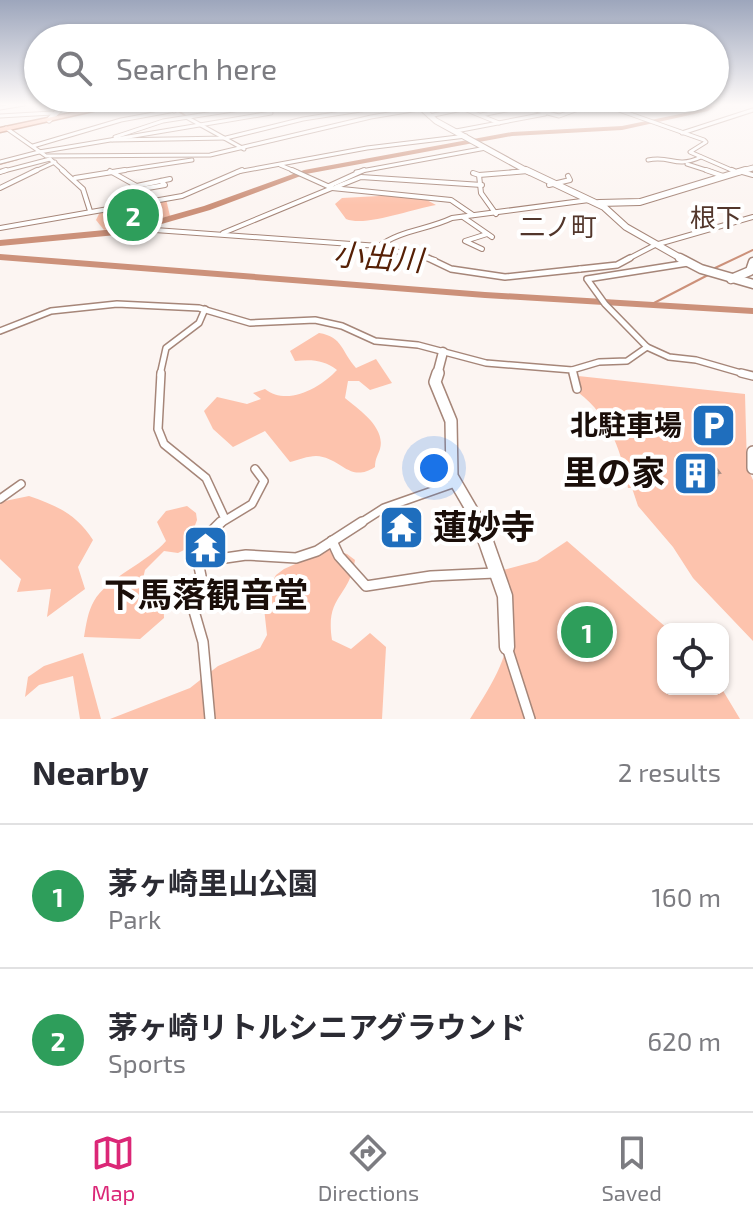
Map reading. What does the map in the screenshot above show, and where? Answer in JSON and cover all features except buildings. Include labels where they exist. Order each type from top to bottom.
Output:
[{"type":"street","points":[[18,138],[75,178],[83,189],[90,211]]},
{"type":"street","points":[[33,146],[62,138]]},
{"type":"street","points":[[112,140],[117,138]]},
{"type":"street","points":[[0,162],[128,138]]},
{"type":"street","points":[[112,140],[226,138],[244,149]]},
{"type":"street","points":[[75,178],[194,159],[283,138]]},
{"type":"street","points":[[0,228],[182,196],[245,169],[367,148],[453,138]]},
{"type":"street","points":[[469,138],[549,185],[592,201],[655,245],[688,263],[753,284]]},
{"type":"street","points":[[694,138],[706,142],[690,152],[737,172],[753,175]]},
{"type":"street","points":[[332,187],[333,180],[355,172],[489,147]]},
{"type":"street","points":[[0,172],[43,154],[194,159]]},
{"type":"street","points":[[648,160],[658,158],[676,165],[702,157]]},
{"type":"street","points":[[0,188],[55,162]]},
{"type":"street","points":[[687,164],[723,176]]},
{"type":"street","points":[[280,165],[332,187],[451,200],[473,215]]},
{"type":"street","points":[[377,247],[393,235],[434,227],[444,220],[592,201],[640,202],[753,168]]},
{"type":"street","points":[[110,171],[132,187],[153,190],[165,185],[161,181],[170,179]]},
{"type":"street","points":[[496,214],[481,193],[482,185],[476,174],[528,171]]},
{"type":"street","points":[[549,185],[570,180],[568,176]]},
{"type":"street","points":[[219,235],[361,177],[482,185]]},
{"type":"street","points":[[463,217],[489,236],[465,241],[482,249]]},
{"type":"street","points":[[141,229],[377,247],[433,259],[451,269],[505,277],[617,265],[655,245],[753,217]]},
{"type":"street","points":[[587,279],[688,263]]},
{"type":"street","points":[[731,279],[752,268]]},
{"type":"street","points":[[580,269],[604,302],[647,347],[669,357],[696,360],[753,376]]},
{"type":"street","points":[[0,331],[59,310],[117,304],[205,309],[250,323],[324,321],[375,341],[418,345],[486,363],[572,370],[599,362],[627,361],[647,347]]},
{"type":"street","points":[[205,309],[199,323],[166,348],[160,376],[158,429],[164,444],[206,478],[225,519]]},
{"type":"street","points":[[443,352],[435,382],[451,421],[451,464],[455,483],[475,511],[498,573],[505,596],[507,647],[530,719]]},
{"type":"street","points":[[572,370],[577,389]]},
{"type":"street","points":[[753,452],[753,468]]},
{"type":"street","points":[[210,719],[205,657],[192,604],[201,576],[198,562],[209,534],[225,519],[246,509],[258,498],[264,481],[255,469]]},
{"type":"street","points":[[198,562],[246,555],[296,558],[332,541],[384,508],[455,483]]},
{"type":"street","points":[[0,499],[21,484]]},
{"type":"street","points":[[332,541],[339,556],[366,586],[431,576],[498,573]]},
{"type":"shaded area","points":[[416,194],[436,205],[355,221],[346,219],[335,204],[342,198]]},
{"type":"shaded area","points":[[166,199],[170,216],[104,230],[96,220],[100,212]]},
{"type":"shaded area","points":[[319,333],[337,341],[356,368],[376,359],[392,383],[370,390],[359,381],[348,381],[345,398],[370,419],[381,441],[375,467],[366,471],[351,471],[325,457],[306,457],[290,462],[265,431],[233,447],[213,429],[204,411],[217,397],[247,404],[261,399],[253,393],[265,389],[274,394],[294,395],[322,383],[337,370],[318,361],[295,361],[290,351]]},
{"type":"shaded area","points":[[569,375],[745,394],[747,467],[753,480],[753,641],[693,578],[673,547],[638,506],[632,488],[628,488],[610,431],[595,408],[572,388]]},
{"type":"shaded area","points":[[29,496],[66,512],[93,540],[78,567],[85,589],[47,617],[51,589],[17,592],[21,579],[0,559],[0,502]]},
{"type":"shaded area","points":[[187,506],[196,513],[197,520],[186,549],[178,553],[164,551],[145,570],[140,591],[163,594],[164,618],[140,639],[84,637],[90,609],[100,593],[166,541],[157,522],[166,511]]},
{"type":"shaded area","points":[[567,541],[661,623],[657,623],[657,695],[726,695],[740,719],[470,719],[493,680],[506,649],[509,615],[503,570],[537,561]]},
{"type":"shaded area","points":[[329,549],[347,554],[355,560],[348,583],[332,614],[332,640],[351,649],[370,633],[386,647],[382,719],[110,719],[190,688],[218,666],[260,648],[267,635],[263,599],[276,575]]},
{"type":"shaded area","points":[[83,653],[101,719],[80,719],[73,676],[39,685],[25,697],[28,677],[44,666]]},
{"type":"waterway","points":[[0,243],[127,231],[207,208],[304,172],[493,138]]},
{"type":"waterway","points":[[0,164],[18,159]]},
{"type":"waterway","points":[[715,268],[753,250]]},
{"type":"waterway","name":"小出川","points":[[0,257],[485,295],[753,311]]},
{"type":"waterway","points":[[652,304],[708,275]]},
{"type":"place","name":"茅ヶ崎リトルシニアグラウンド","points":[[133,215]]},
{"type":"place","name":"北駐車場","points":[[713,425]]},
{"type":"place","name":"里の家","points":[[696,473]]},
{"type":"place","name":"蓮妙寺","points":[[402,527]]},
{"type":"place","name":"下馬落観音堂","points":[[206,547]]},
{"type":"place","name":"茅ヶ崎里山公園","points":[[587,632]]},
{"type":"district","name":"根下","points":[[716,218]]},
{"type":"district","name":"二ノ町","points":[[558,227]]}]
